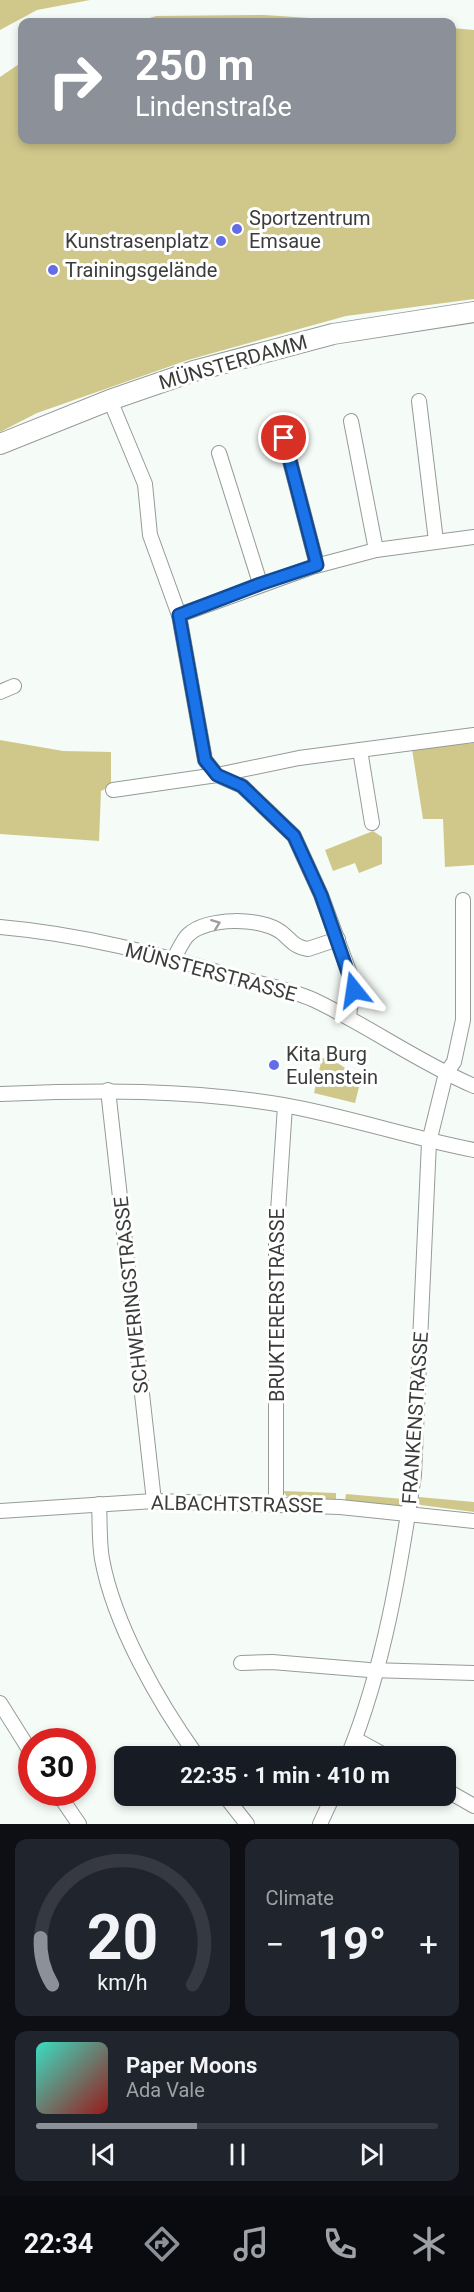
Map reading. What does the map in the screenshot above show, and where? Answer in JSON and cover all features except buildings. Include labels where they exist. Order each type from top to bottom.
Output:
[{"type":"main road","name":"MÜNSTERDAMM","points":[[0,444],[110,400],[194,371],[333,334],[474,312]]},
{"type":"street","points":[[110,400],[145,484],[150,535],[179,615],[205,760],[217,775],[242,786],[294,836],[338,939],[353,981],[349,1017]]},
{"type":"street","points":[[419,400],[436,541]]},
{"type":"street","points":[[351,421],[376,550]]},
{"type":"street","points":[[284,438],[317,565]]},
{"type":"street","points":[[219,453],[260,584]]},
{"type":"street","points":[[179,615],[317,565],[376,550],[474,537]]},
{"type":"street","points":[[0,692],[14,686]]},
{"type":"street","points":[[113,790],[217,775],[360,750],[474,735]]},
{"type":"street","points":[[360,750],[372,823]]},
{"type":"street","name":"FRANKENSTRASSE","points":[[352,1746],[376,1670],[408,1513],[417,1434],[429,1142],[446,1073],[454,1062],[463,1020],[463,900]]},
{"type":"street","points":[[173,959],[189,934],[229,919],[258,923],[281,932],[289,942],[308,949],[338,939]]},
{"type":"street","name":"MÜNSTERSTRASSE","points":[[0,927],[62,934],[173,959],[310,999],[349,1017],[446,1073],[474,1086]]},
{"type":"street","points":[[0,1094],[108,1090],[195,1093],[285,1106],[429,1142],[474,1150]]},
{"type":"street","name":"SCHWERINGSTRASSE","points":[[108,1090],[154,1501]]},
{"type":"street","name":"BRUKTERERSTRASSE","points":[[276,1504],[276,1242],[278,1183],[285,1106]]},
{"type":"street","name":"ALBACHTSTRASSE","points":[[0,1511],[154,1501],[276,1504],[408,1513],[474,1521]]},
{"type":"street","points":[[99,1504],[102,1558],[115,1607],[168,1714],[190,1746]]},
{"type":"street","points":[[242,1663],[272,1662],[376,1670],[474,1673]]},
{"type":"street","points":[[0,1703],[18,1732]]},
{"type":"street","points":[[355,1739],[368,1746]]},
{"type":"street","points":[[456,1796],[474,1806]]},
{"type":"street","points":[[66,1806],[78,1824]]},
{"type":"street","points":[[233,1806],[247,1824]]},
{"type":"street","points":[[320,1824],[328,1806]]},
{"type":"shaded area","points":[[0,0],[90,0],[37,10],[18,18],[18,20],[0,30]]},
{"type":"shaded area","points":[[264,15],[309,18],[149,18],[156,16]]},
{"type":"shaded area","name":"Sportzentrum Emsaue","points":[[456,28],[474,30],[474,299],[346,316],[188,360],[37,413],[0,432],[0,77],[18,65],[18,144],[456,144]]},
{"type":"shaded area","points":[[0,740],[63,751],[111,752],[111,786],[101,791],[99,841],[0,834]]},
{"type":"shaded area","points":[[474,743],[474,865],[445,867],[443,819],[423,819],[412,749]]},
{"type":"shaded area","points":[[373,831],[382,837],[382,864],[359,873],[355,863],[333,871],[325,850]]},
{"type":"shaded area","points":[[322,1058],[335,1062],[352,1075],[359,1087],[355,1103],[314,1093]]},
{"type":"shaded area","points":[[283,1491],[336,1493],[336,1500],[288,1498]]},
{"type":"shaded area","points":[[346,1494],[403,1499],[403,1506],[345,1501]]},
{"type":"shaded area","points":[[419,1497],[474,1502],[474,1512],[421,1505]]},
{"type":"place","name":"Sportzentrum Emsaue","points":[[237,229]]},
{"type":"place","name":"Kunstrasenplatz","points":[[221,241]]},
{"type":"place","name":"Trainingsgelände","points":[[53,270]]},
{"type":"place","name":"Kita Burg Eulenstein","points":[[274,1065]]},
{"type":"route","points":[[284,438],[317,565],[179,615],[205,760],[217,775],[242,786],[294,836],[321,895],[353,981],[354,990]]}]
